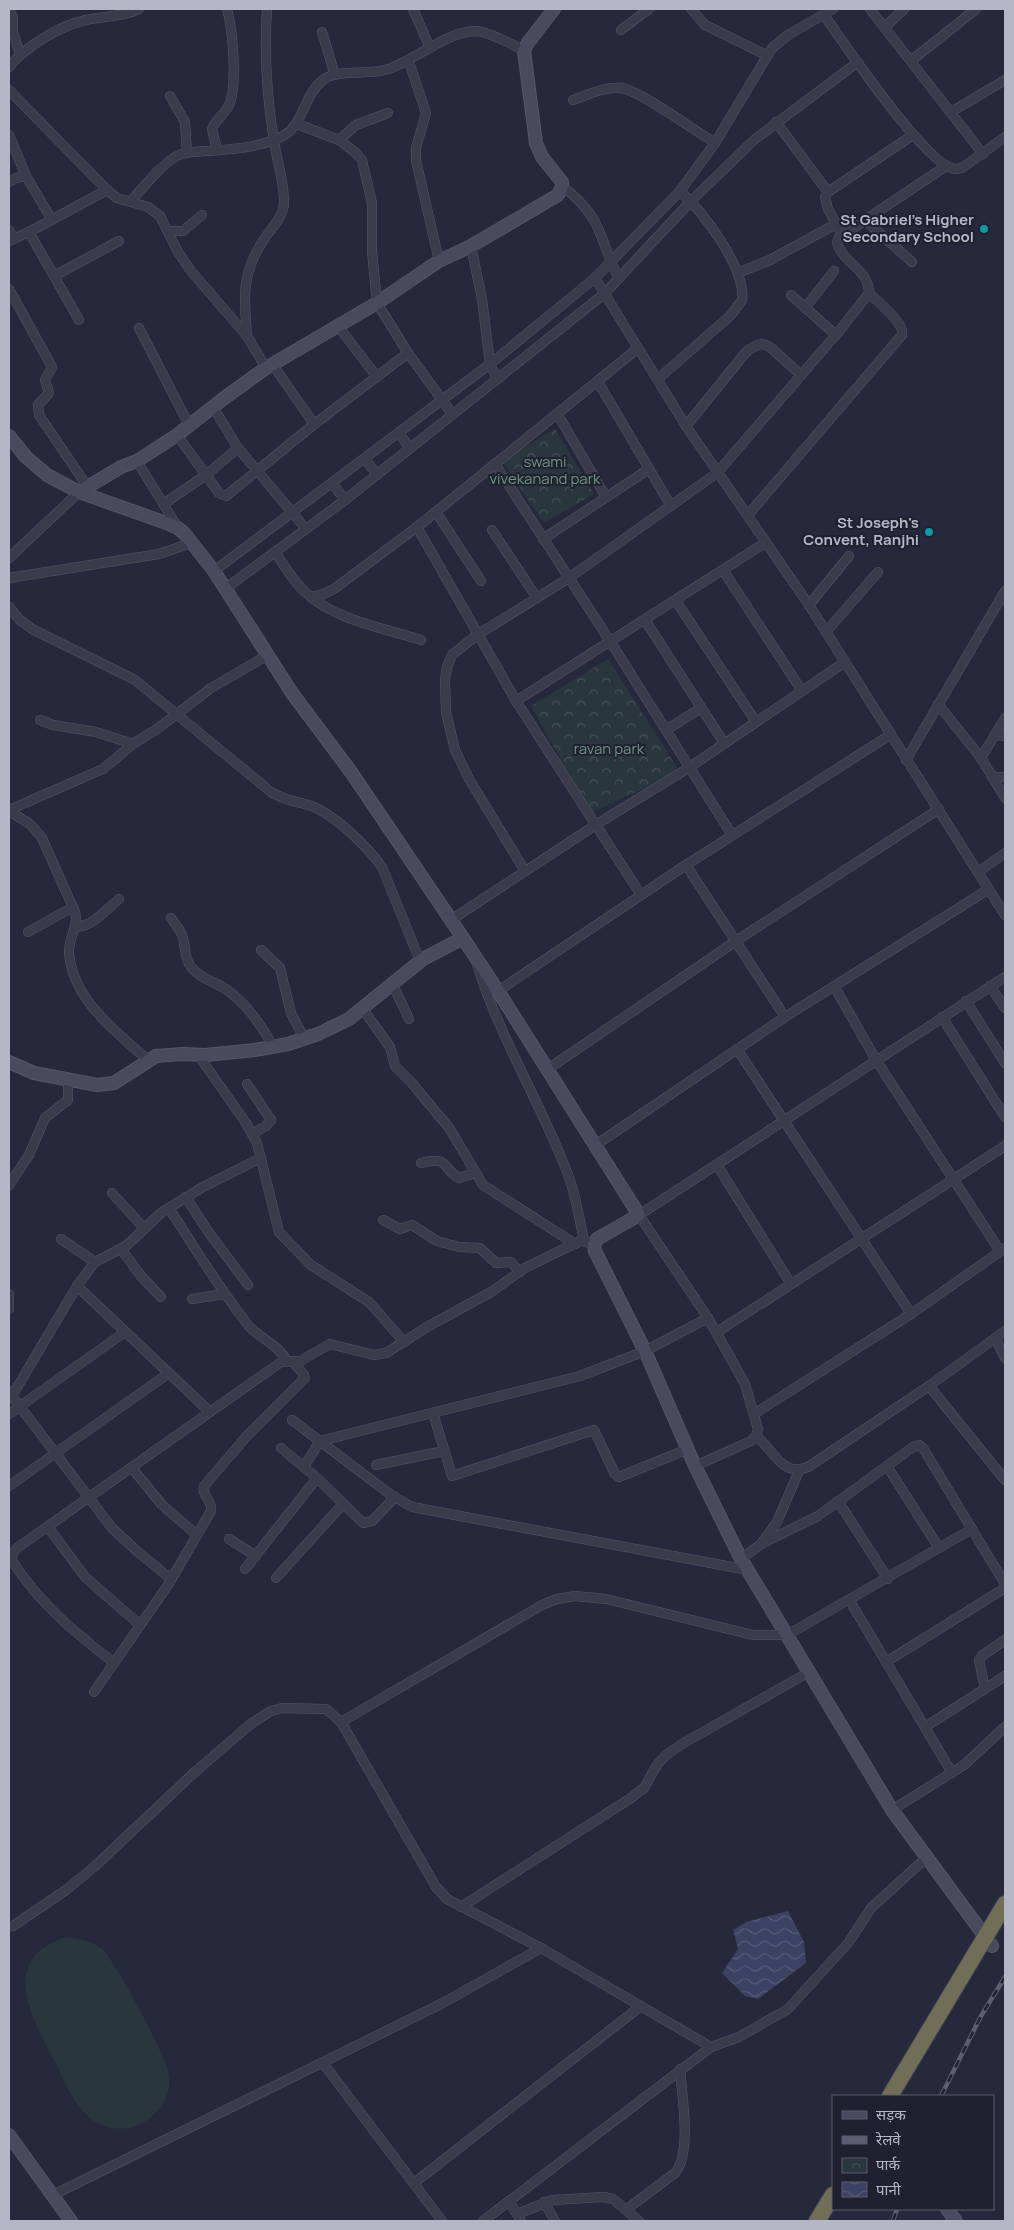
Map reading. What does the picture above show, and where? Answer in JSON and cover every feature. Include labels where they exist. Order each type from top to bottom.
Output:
[{"type":"highway","points":[[903,2095],[989,1941],[1005,1904]]},
{"type":"highway","points":[[891,2095],[989,1941],[1005,1925]]},
{"type":"highway","points":[[817,2221],[832,2197]]},
{"type":"highway","points":[[828,2221],[835,2210]]},
{"type":"street","points":[[9,67],[20,54],[69,26],[87,20],[128,13],[139,9]]},
{"type":"street","points":[[217,150],[212,129],[228,105],[231,95],[234,45],[227,9]]},
{"type":"street","points":[[247,336],[244,291],[248,272],[258,250],[284,208],[284,191],[274,140],[265,46],[267,9]]},
{"type":"street","points":[[413,9],[430,48]]},
{"type":"street","points":[[554,9],[527,44],[524,51],[536,143],[542,157],[558,176],[562,186],[574,195],[592,217],[610,262],[620,278]]},
{"type":"street","points":[[621,30],[649,9]]},
{"type":"street","points":[[691,9],[702,22],[766,56]]},
{"type":"street","points":[[214,571],[293,514],[490,364],[594,278],[680,191],[715,143],[766,56],[780,40],[833,9]]},
{"type":"street","points":[[870,9],[912,60],[983,154]]},
{"type":"street","points":[[885,27],[904,9]]},
{"type":"street","points":[[912,60],[976,9]]},
{"type":"street","points":[[9,10],[13,17],[13,32],[20,54]]},
{"type":"street","points":[[824,15],[913,135],[946,166],[955,169],[962,168],[1005,137]]},
{"type":"street","points":[[131,201],[165,165],[178,155],[250,147],[287,134],[296,124],[316,86],[324,79],[335,75],[371,73],[409,62],[430,48],[455,36],[475,31],[484,33],[524,51]]},
{"type":"street","points":[[322,32],[335,75]]},
{"type":"street","points":[[409,62],[426,113],[416,148],[416,160],[439,261]]},
{"type":"street","points":[[225,589],[345,500],[604,294],[691,201],[754,140],[858,62]]},
{"type":"street","points":[[951,112],[1005,80]]},
{"type":"street","points":[[573,100],[604,89],[622,88],[645,99],[715,143]]},
{"type":"street","points":[[9,90],[107,190],[117,198],[131,201],[155,211],[160,216],[178,252],[191,271],[247,336],[314,424]]},
{"type":"street","points":[[170,96],[185,122],[187,153]]},
{"type":"street","points":[[339,140],[362,121],[388,113]]},
{"type":"street","points":[[776,122],[828,192]]},
{"type":"street","points":[[296,124],[339,140],[356,153],[365,168],[372,203],[372,251],[377,303],[408,353],[452,414]]},
{"type":"street","points":[[9,135],[26,176],[52,220]]},
{"type":"street","points":[[841,232],[825,202],[828,192],[913,135]]},
{"type":"street","points":[[841,232],[852,229],[946,166]]},
{"type":"street","points":[[9,182],[26,176]]},
{"type":"street","points":[[9,558],[83,489],[121,467],[138,461],[177,435],[269,367],[377,303],[439,261],[471,246],[546,203],[558,195],[562,186]]},
{"type":"street","points":[[9,230],[12,240],[107,190]]},
{"type":"street","points":[[658,379],[739,306],[743,294],[738,274],[720,241],[691,201],[680,191]]},
{"type":"street","points":[[168,231],[183,231],[202,215]]},
{"type":"street","points":[[865,220],[912,262]]},
{"type":"street","points":[[738,274],[770,260],[836,224]]},
{"type":"street","points":[[29,232],[79,320]]},
{"type":"street","points":[[525,871],[460,763],[450,734],[445,680],[447,667],[452,655],[477,635],[569,578],[717,472],[836,335],[869,293],[869,285],[864,275],[839,250],[837,242],[841,232]]},
{"type":"street","points":[[54,276],[119,241]]},
{"type":"street","points":[[471,246],[482,299],[490,364],[497,379]]},
{"type":"street","points":[[805,308],[834,271]]},
{"type":"street","points":[[594,278],[686,426],[809,605],[1005,915]]},
{"type":"street","points":[[10,292],[52,367],[46,380],[49,394],[38,405],[39,415],[83,489]]},
{"type":"street","points":[[748,515],[815,434],[902,335],[902,327],[869,293]]},
{"type":"street","points":[[791,295],[836,335]]},
{"type":"street","points":[[338,326],[377,376]]},
{"type":"street","points":[[139,328],[189,425]]},
{"type":"street","points":[[686,426],[747,351],[759,344],[765,344],[802,375]]},
{"type":"street","points":[[311,597],[321,595],[334,588],[417,527],[558,416],[637,349]]},
{"type":"street","points":[[177,435],[219,494],[226,496],[314,424],[408,353]]},
{"type":"street","points":[[598,382],[671,506]]},
{"type":"street","points":[[213,408],[238,448],[306,529]]},
{"type":"street","points":[[558,416],[606,497]]},
{"type":"street","points":[[399,433],[410,448]]},
{"type":"street","points":[[9,436],[26,457],[48,475],[178,528]]},
{"type":"street","points":[[165,504],[206,475],[238,448]]},
{"type":"street","points":[[365,459],[377,474]]},
{"type":"street","points":[[138,461],[178,528],[214,571],[292,693],[351,772],[463,938],[548,1069],[594,1146],[717,1332],[745,1384],[758,1429],[756,1436],[751,1441],[696,1466]]},
{"type":"street","points":[[495,464],[690,766],[732,835]]},
{"type":"street","points":[[543,539],[649,469]]},
{"type":"street","points":[[332,484],[345,500]]},
{"type":"street","points":[[436,512],[481,580]]},
{"type":"street","points":[[417,527],[516,701],[642,895]]},
{"type":"street","points":[[492,530],[537,598]]},
{"type":"street","points":[[9,578],[159,554],[191,542]]},
{"type":"street","points":[[516,701],[765,543]]},
{"type":"street","points":[[275,552],[299,585],[323,606],[348,618],[422,640]]},
{"type":"street","points":[[809,605],[849,556]]},
{"type":"street","points":[[723,570],[802,691]]},
{"type":"street","points":[[826,632],[878,572]]},
{"type":"street","points":[[906,760],[1005,591]]},
{"type":"street","points":[[676,601],[756,722]]},
{"type":"street","points":[[9,607],[20,620],[32,629],[135,680],[271,792],[292,802],[320,810],[342,826],[375,856],[388,878],[420,961]]},
{"type":"street","points":[[645,620],[724,743]]},
{"type":"street","points":[[9,811],[58,787],[103,769],[133,744],[157,729],[211,688],[268,655]]},
{"type":"street","points":[[451,920],[597,824],[690,766],[845,662]]},
{"type":"street","points":[[938,704],[981,758],[1005,798]]},
{"type":"street","points":[[666,730],[701,708]]},
{"type":"street","points":[[981,758],[1005,718]]},
{"type":"street","points":[[40,720],[52,725],[96,732],[133,744]]},
{"type":"street","points":[[498,992],[686,865],[890,735]]},
{"type":"street","points":[[995,735],[1005,736]]},
{"type":"street","points":[[992,777],[1005,777]]},
{"type":"street","points":[[548,1069],[736,941],[939,809]]},
{"type":"street","points":[[9,811],[30,824],[42,838],[73,907],[76,926],[69,951],[77,984],[104,1021],[148,1060]]},
{"type":"street","points":[[978,872],[1005,853]]},
{"type":"street","points":[[686,865],[786,1017]]},
{"type":"street","points":[[594,1146],[786,1017],[989,889]]},
{"type":"street","points":[[76,926],[83,926],[92,922],[119,899]]},
{"type":"street","points":[[28,932],[73,907]]},
{"type":"street","points":[[171,918],[183,936],[186,959],[190,967],[195,972],[224,988],[244,1005],[254,1016],[274,1046]]},
{"type":"street","points":[[9,1062],[34,1073],[106,1085],[123,1078],[148,1060],[170,1054],[198,1056],[274,1046],[304,1038],[338,1024],[362,1008],[420,961],[463,938]]},
{"type":"street","points":[[262,950],[280,968],[291,1013],[304,1038]]},
{"type":"street","points":[[474,956],[489,999],[565,1167],[589,1243],[645,1351],[688,1449],[741,1559],[892,1810],[989,1941]]},
{"type":"street","points":[[114,1663],[54,1614],[12,1561],[11,1557],[17,1548],[277,1364],[300,1361],[330,1344],[378,1355],[386,1353],[480,1300],[520,1272],[574,1244],[589,1243],[598,1239],[639,1215],[1005,977]]},
{"type":"street","points":[[392,983],[409,1019]]},
{"type":"street","points":[[754,1414],[911,1314],[1002,1249],[953,1180],[876,1060],[834,986]]},
{"type":"street","points":[[990,986],[1005,1008]]},
{"type":"street","points":[[966,1001],[1005,1064]]},
{"type":"street","points":[[362,1008],[390,1047],[395,1066],[411,1082],[450,1129],[475,1173],[490,1190],[574,1244]]},
{"type":"street","points":[[942,1017],[1005,1117]]},
{"type":"street","points":[[738,1049],[911,1314]]},
{"type":"street","points":[[198,1056],[252,1134],[261,1158],[279,1232],[311,1265],[369,1302],[404,1342]]},
{"type":"street","points":[[9,1184],[29,1156],[45,1118],[68,1100],[68,1080]]},
{"type":"street","points":[[247,1084],[271,1120],[266,1126],[252,1134]]},
{"type":"street","points":[[717,1332],[1005,1146]]},
{"type":"street","points":[[171,1580],[125,1540],[54,1454],[10,1394],[77,1286],[95,1262],[121,1249],[169,1208],[186,1197],[261,1158]]},
{"type":"street","points":[[421,1163],[438,1160],[448,1166],[459,1178],[475,1173]]},
{"type":"street","points":[[717,1165],[791,1284]]},
{"type":"street","points":[[112,1193],[144,1228]]},
{"type":"street","points":[[186,1197],[206,1230],[248,1286]]},
{"type":"street","points":[[94,1692],[171,1580],[212,1507],[203,1492],[204,1486],[239,1444],[304,1378],[304,1374],[279,1349],[250,1326],[225,1294],[169,1208]]},
{"type":"street","points":[[383,1220],[400,1229],[412,1225],[437,1241],[459,1247],[480,1248],[496,1263],[511,1262],[520,1272]]},
{"type":"street","points":[[61,1239],[95,1262]]},
{"type":"street","points":[[121,1249],[141,1276],[161,1297]]},
{"type":"street","points":[[77,1286],[210,1412]]},
{"type":"street","points":[[9,1294],[9,1309]]},
{"type":"street","points":[[192,1299],[225,1294]]},
{"type":"street","points":[[304,1467],[320,1441],[580,1376],[645,1351],[708,1318]]},
{"type":"street","points":[[756,1436],[784,1466],[790,1470],[799,1471],[808,1467],[929,1386],[1005,1331]]},
{"type":"street","points":[[9,1414],[125,1332]]},
{"type":"street","points":[[995,1338],[1005,1358]]},
{"type":"street","points":[[9,1486],[169,1373]]},
{"type":"street","points":[[929,1386],[1005,1480]]},
{"type":"street","points":[[433,1413],[450,1473],[456,1476],[594,1430],[615,1474],[622,1477],[688,1449]]},
{"type":"street","points":[[292,1420],[395,1497],[412,1507],[748,1570]]},
{"type":"street","points":[[741,1559],[761,1544],[818,1516],[913,1447],[919,1445],[923,1448],[1005,1586],[886,1662]]},
{"type":"street","points":[[281,1448],[317,1478],[363,1523],[368,1524],[395,1497]]},
{"type":"street","points":[[376,1465],[444,1451]]},
{"type":"street","points":[[887,1466],[939,1548]]},
{"type":"street","points":[[132,1468],[162,1505],[197,1535]]},
{"type":"street","points":[[761,1544],[777,1522],[799,1471]]},
{"type":"street","points":[[245,1569],[317,1478]]},
{"type":"street","points":[[838,1501],[888,1578]]},
{"type":"street","points":[[276,1578],[343,1504]]},
{"type":"street","points":[[48,1527],[85,1577],[140,1625]]},
{"type":"street","points":[[341,1722],[542,1605],[557,1599],[576,1596],[606,1599],[753,1635],[787,1635],[850,1601],[972,1529]]},
{"type":"street","points":[[229,1539],[256,1556]]},
{"type":"street","points":[[850,1601],[952,1773]]},
{"type":"street","points":[[985,1689],[979,1660],[1005,1640]]},
{"type":"street","points":[[461,1907],[631,1798],[644,1788],[656,1766],[666,1755],[682,1744],[809,1672]]},
{"type":"street","points":[[925,1727],[1005,1676]]},
{"type":"street","points":[[13,1926],[66,1890],[94,1867],[196,1771],[252,1723],[282,1708],[326,1709],[341,1722],[436,1887],[447,1899],[541,1948],[711,2046]]},
{"type":"street","points":[[892,1810],[964,1765],[1005,1727]]},
{"type":"street","points":[[483,2221],[711,2046],[739,2037],[788,2009],[849,1942],[870,1908],[926,1858]]},
{"type":"street","points":[[53,2195],[441,2004],[541,1948]]},
{"type":"street","points":[[414,2183],[641,2006]]},
{"type":"street","points":[[323,2063],[442,2221]]},
{"type":"street","points":[[627,2209],[675,2173],[681,2166],[685,2151],[680,2069]]},
{"type":"street","points":[[9,2135],[71,2221]]},
{"type":"street","points":[[509,2201],[519,2218],[544,2202],[604,2197],[613,2199],[639,2221]]},
{"type":"street","points":[[544,2202],[556,2221]]},
{"type":"green space","name":"swami vivekanand park","points":[[555,429],[594,494],[544,523],[501,460]]},
{"type":"green space","name":"ravan park","points":[[608,659],[680,772],[590,813],[531,706]]},
{"type":"green space","points":[[66,1937],[85,1940],[94,1944],[109,1957],[140,2010],[166,2065],[169,2075],[167,2095],[161,2106],[152,2116],[133,2127],[117,2128],[101,2125],[82,2110],[64,2081],[29,2005],[26,1989],[27,1973],[33,1958],[46,1946]]},
{"type":"water","points":[[788,1911],[804,1942],[806,1963],[758,1999],[745,1996],[722,1973],[738,1949],[733,1930],[746,1922]]},
{"type":"railway","points":[[942,2095],[981,2016],[1005,1977]]},
{"type":"railway","points":[[893,2221],[897,2210]]},
{"type":"place","name":"St Gabriel's Higher Secondary School","points":[[984,229]]},
{"type":"place","name":"St Joseph's Convent, Ranjhi","points":[[929,532]]}]
